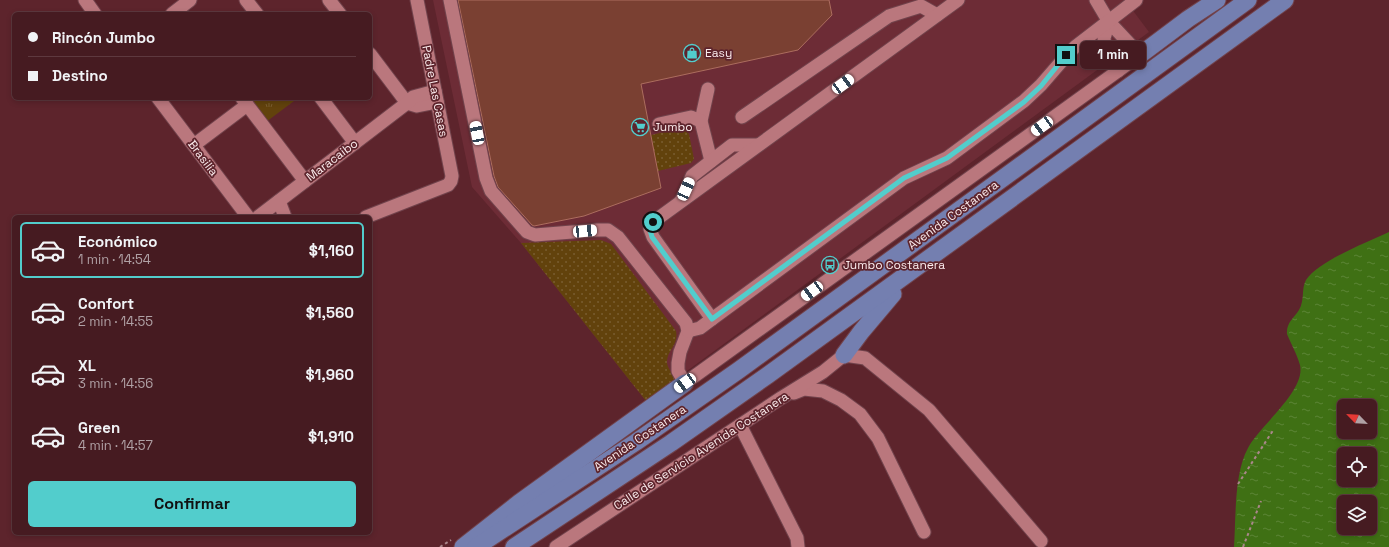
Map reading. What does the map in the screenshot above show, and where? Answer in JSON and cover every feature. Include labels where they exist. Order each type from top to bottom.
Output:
[{"type":"main road","points":[[1140,55],[1188,19],[1217,0]]},
{"type":"main road","name":"Avenida Costanera","points":[[476,547],[636,442],[739,370],[1248,0]]},
{"type":"main road","name":"Avenida Costanera","points":[[514,547],[717,412],[918,268],[1285,0]]},
{"type":"main road","points":[[844,355],[886,302],[918,268]]},
{"type":"main road","points":[[463,547],[519,503],[685,383]]},
{"type":"street","points":[[85,0],[94,12]]},
{"type":"street","points":[[176,12],[190,0]]},
{"type":"street","points":[[246,0],[255,12]]},
{"type":"street","name":"Padre Las Casas","points":[[371,215],[448,185],[451,182],[452,176],[417,0]]},
{"type":"street","points":[[450,0],[486,178],[491,191],[527,232],[535,235],[608,230],[618,237],[686,323],[688,331],[680,352],[678,363],[678,371],[685,383],[1140,55],[1109,22],[1096,0]]},
{"type":"street","points":[[712,319],[652,237],[650,230],[653,222],[958,0]]},
{"type":"street","points":[[688,331],[700,328],[904,178],[947,158],[1024,102],[1041,86],[1066,55],[1136,0]]},
{"type":"street","points":[[742,117],[889,16],[921,6],[937,15]]},
{"type":"street","points":[[1109,22],[1104,38],[1106,56],[1118,71]]},
{"type":"street","points":[[372,57],[407,103],[417,106],[436,97]]},
{"type":"street","points":[[708,88],[701,121],[711,161]]},
{"type":"street","name":"Brasilia","points":[[160,100],[246,215]]},
{"type":"street","points":[[323,100],[355,143]]},
{"type":"street","points":[[194,145],[245,102],[305,181]]},
{"type":"street","name":"Maracaibo","points":[[260,215],[407,103]]},
{"type":"street","points":[[659,124],[691,117],[701,121]]},
{"type":"street","points":[[680,202],[692,176],[732,145],[758,145]]},
{"type":"street","points":[[279,200],[284,215]]},
{"type":"street","points":[[844,355],[865,358],[929,410],[1041,541]]},
{"type":"street","name":"Calle de Servicio Avenida Costanera","points":[[556,547],[781,398],[823,372],[844,355]]},
{"type":"street","points":[[781,398],[804,389],[823,391],[841,400],[860,414],[878,438],[924,532]]},
{"type":"street","points":[[740,425],[797,538],[798,547]]},
{"type":"path","points":[[1238,484],[1274,429]]},
{"type":"path","points":[[1243,547],[1261,501]]},
{"type":"shaded area","points":[[433,0],[1125,0],[1149,32],[646,401],[521,243],[472,187]]},
{"type":"green space","points":[[249,100],[295,100],[266,122]]},
{"type":"green space","points":[[682,128],[689,134],[694,159],[691,163],[658,171],[651,135]]},
{"type":"green space","points":[[601,240],[611,244],[676,331],[676,340],[669,354],[667,364],[676,379],[646,401],[521,243]]},
{"type":"water","points":[[1389,232],[1389,547],[1234,547],[1236,496],[1243,458],[1254,439],[1289,397],[1296,386],[1300,375],[1300,365],[1287,334],[1287,330],[1289,324],[1301,306],[1306,280],[1321,266]]},
{"type":"building","points":[[458,0],[829,0],[832,15],[798,50],[641,84],[661,188],[584,216],[534,226],[498,187],[494,176]]},
{"type":"place","name":"Easy","points":[[692,53]]},
{"type":"place","name":"Jumbo","points":[[640,127]]},
{"type":"place","name":"Jumbo Costanera","points":[[830,265]]},
{"type":"route","points":[[653,222],[650,230],[652,237],[712,319],[904,178],[947,158],[1024,102],[1041,86],[1066,55]]}]
